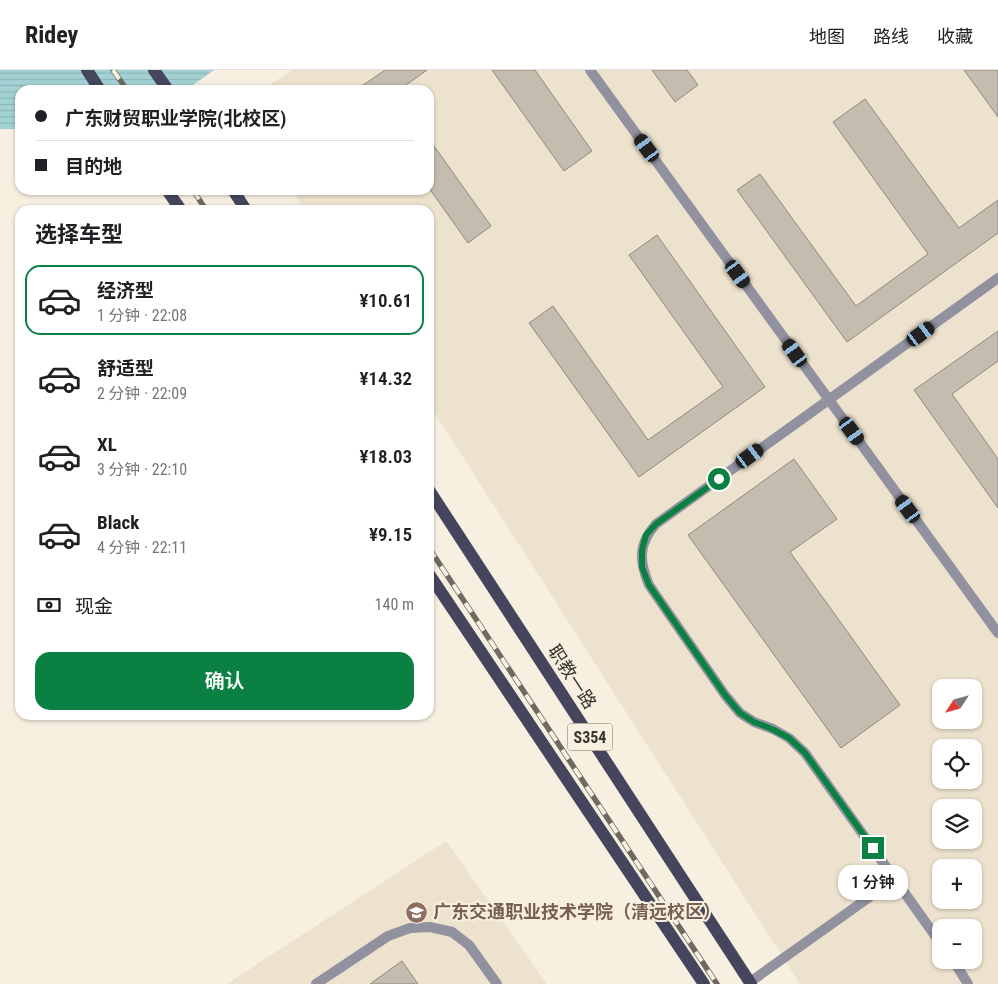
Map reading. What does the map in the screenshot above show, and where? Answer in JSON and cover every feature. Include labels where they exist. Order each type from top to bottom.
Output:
[{"type":"main road","points":[[87,70],[97,85]]},
{"type":"main road","points":[[154,70],[164,85]]},
{"type":"main road","name":"职教一路","points":[[434,498],[750,983]]},
{"type":"main road","name":"S354","points":[[434,581],[704,984]]},
{"type":"street","points":[[590,70],[998,633]]},
{"type":"street","points":[[932,931],[805,753],[789,738],[754,722],[740,713],[725,695],[649,585],[642,567],[642,550],[646,535],[656,524],[998,278]]},
{"type":"street","points":[[750,983],[895,879]]},
{"type":"street","points":[[316,984],[388,936],[410,928],[430,927],[452,932],[469,945],[497,984]]},
{"type":"street","points":[[959,969],[968,984]]},
{"type":"shaded area","points":[[292,70],[998,70],[998,984],[800,984],[434,412],[434,205],[302,205],[295,195],[434,195],[434,85],[270,85]]},
{"type":"shaded area","name":"广东交通职业技术学院（清远校区）","points":[[446,841],[547,984],[227,984]]},
{"type":"water","points":[[0,70],[214,70],[193,85],[15,85],[15,129],[0,129]]},
{"type":"building","points":[[385,70],[427,70],[406,85],[363,85]]},
{"type":"building","points":[[492,70],[535,70],[592,151],[564,171]]},
{"type":"building","points":[[652,70],[687,70],[698,85],[675,102]]},
{"type":"building","points":[[964,70],[998,70],[998,117]]},
{"type":"building","points":[[865,99],[959,228],[998,200],[998,233],[847,342],[737,190],[760,174],[856,306],[928,254],[833,122]]},
{"type":"building","points":[[434,146],[491,226],[468,243],[434,195]]},
{"type":"building","points":[[657,235],[765,387],[639,477],[529,323],[553,306],[648,440],[723,387],[629,255]]},
{"type":"building","points":[[998,331],[998,361],[952,394],[998,459],[998,508],[914,390]]},
{"type":"building","points":[[794,459],[837,519],[790,552],[900,705],[841,748],[688,535]]},
{"type":"building","points":[[402,961],[418,984],[370,984]]},
{"type":"railway","points":[[113,70],[124,85]]},
{"type":"railway","points":[[196,195],[203,205]]},
{"type":"railway","points":[[434,556],[717,984]]},
{"type":"place","name":"广东交通职业技术学院（清远校区）","points":[[417,912]]},
{"type":"route","points":[[719,479],[656,524],[646,535],[642,550],[642,567],[649,585],[725,695],[740,713],[754,722],[789,738],[805,753],[873,848]]}]
